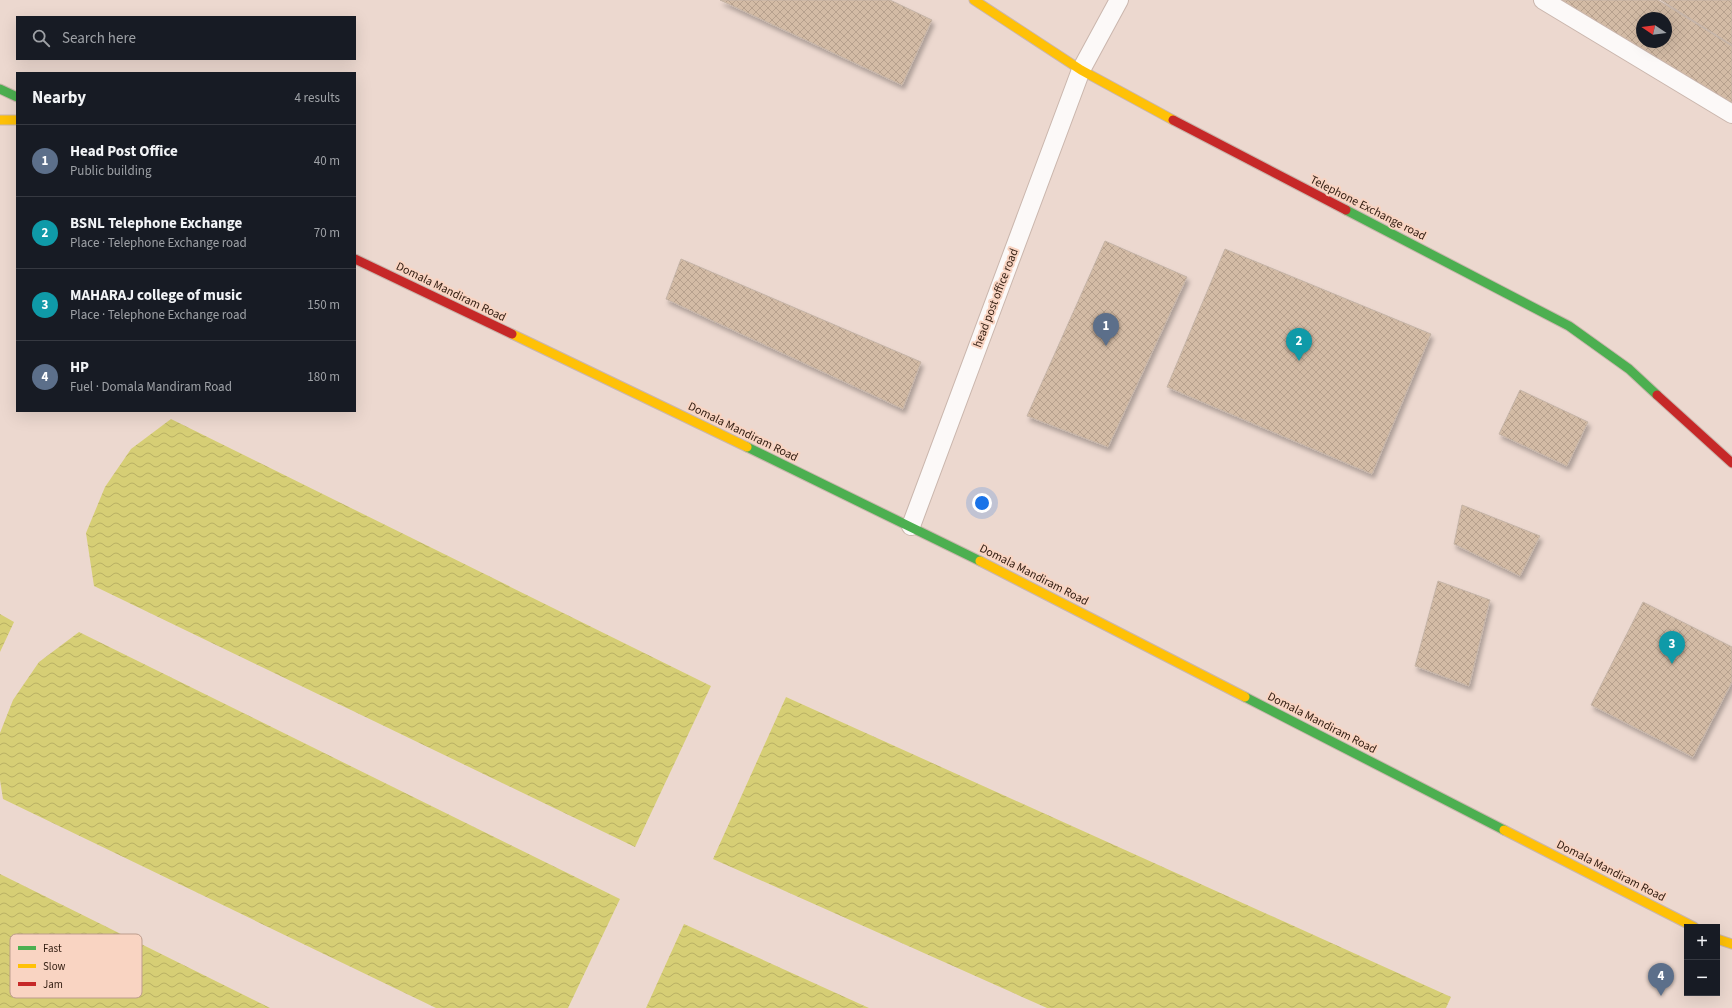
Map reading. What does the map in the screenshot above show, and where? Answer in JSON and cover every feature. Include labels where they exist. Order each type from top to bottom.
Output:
[{"type":"street","name":"Telephone Exchange road","points":[[974,0],[1081,70],[1199,134],[1569,326],[1629,369],[1732,463]]},
{"type":"street","points":[[0,89],[16,97]]},
{"type":"street","points":[[0,120],[16,120]]},
{"type":"street","name":"Domala Mandiram Road","points":[[356,259],[911,526],[1688,924]]},
{"type":"street","points":[[1724,942],[1732,950]]},
{"type":"lane","points":[[1543,0],[1732,114]]},
{"type":"lane","name":"head post office road","points":[[911,526],[1081,70],[1116,6]]},
{"type":"water","points":[[171,419],[711,686],[635,847],[94,586],[86,533],[105,487],[131,449]]},
{"type":"water","points":[[0,614],[14,622],[0,652]]},
{"type":"water","points":[[79,632],[620,899],[568,1008],[436,1008],[3,799],[0,780],[0,733],[13,700],[39,662]]},
{"type":"water","points":[[786,697],[1451,997],[1446,1008],[1047,1008],[713,859]]},
{"type":"water","points":[[0,874],[121,934],[10,934],[10,998],[142,998],[142,944],[270,1008],[0,1008]]},
{"type":"water","points":[[684,924],[869,1008],[646,1008]]},
{"type":"building","points":[[720,0],[890,0],[932,20],[902,85]]},
{"type":"building","points":[[1560,0],[1658,0],[1732,46],[1732,107],[1637,48],[1672,48],[1672,12],[1636,12],[1636,47]]},
{"type":"building","points":[[1661,0],[1732,0],[1732,45]]},
{"type":"building","points":[[1105,241],[1187,277],[1108,447],[1027,416]]},
{"type":"building","points":[[1225,249],[1431,334],[1372,474],[1167,387]]},
{"type":"building","points":[[681,259],[921,362],[903,409],[666,299]]},
{"type":"building","points":[[1520,390],[1588,422],[1567,466],[1499,434]]},
{"type":"building","points":[[1462,505],[1540,536],[1520,576],[1454,544]]},
{"type":"building","points":[[1438,581],[1490,600],[1469,686],[1415,666]]},
{"type":"building","points":[[1643,602],[1732,647],[1732,682],[1693,757],[1591,705]]},
{"type":"traffic: fast","points":[[0,89],[16,97]]},
{"type":"traffic: fast","points":[[1346,210],[1569,326],[1629,369],[1657,395]]},
{"type":"traffic: fast","points":[[747,447],[980,561]]},
{"type":"traffic: fast","points":[[1245,697],[1504,830]]},
{"type":"traffic: slow","points":[[974,0],[1081,70],[1173,120]]},
{"type":"traffic: slow","points":[[0,120],[16,120]]},
{"type":"traffic: slow","points":[[512,334],[747,447]]},
{"type":"traffic: slow","points":[[980,561],[1245,697]]},
{"type":"traffic: slow","points":[[1504,830],[1688,924]]},
{"type":"traffic: slow","points":[[1720,940],[1732,944]]},
{"type":"traffic: jam","points":[[1173,120],[1346,210]]},
{"type":"traffic: jam","points":[[356,259],[512,334]]},
{"type":"traffic: jam","points":[[1657,395],[1732,463]]},
{"type":"place","name":"Head Post Office","points":[[1106,346]]},
{"type":"place","name":"BSNL Telephone Exchange","points":[[1299,361]]},
{"type":"place","name":"MAHARAJ college of music","points":[[1672,664]]},
{"type":"place","name":"HP","points":[[1661,996]]}]
